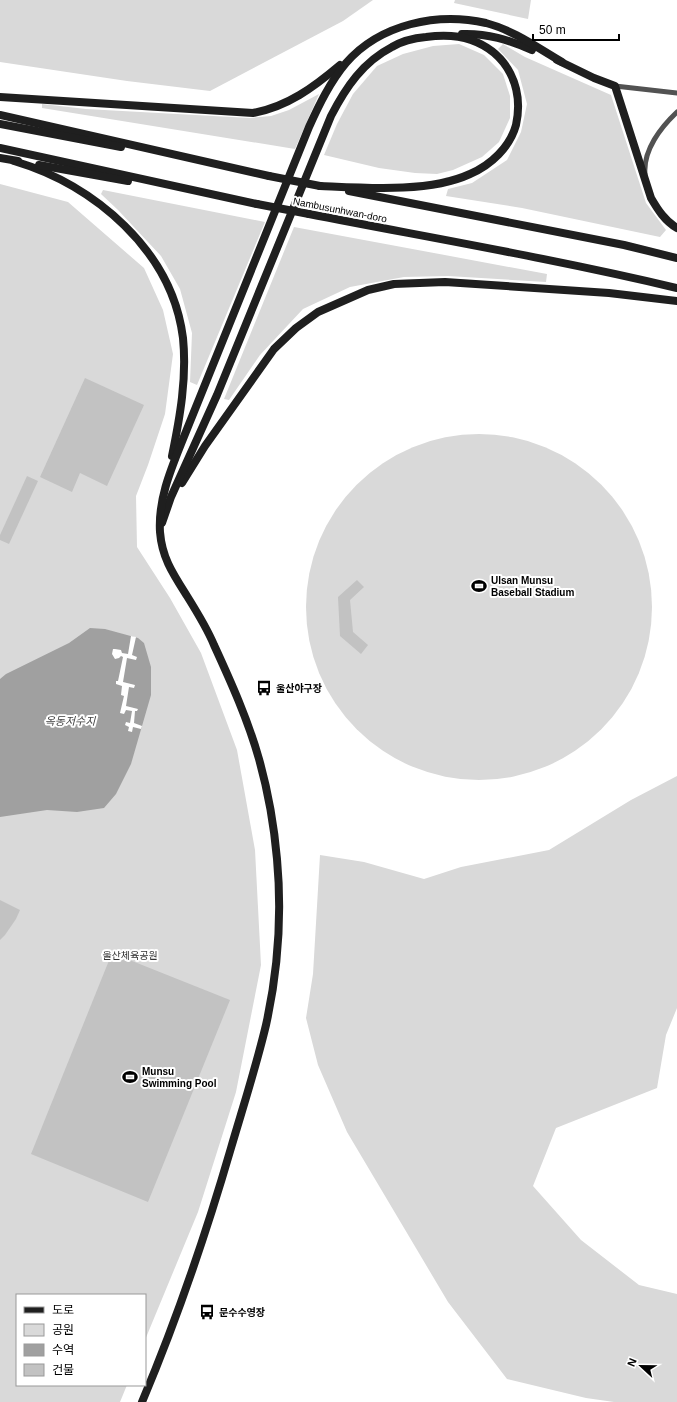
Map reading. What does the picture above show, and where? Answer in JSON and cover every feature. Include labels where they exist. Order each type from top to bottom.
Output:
[{"type":"main road","points":[[0,98],[253,113],[276,107],[302,94],[328,76],[375,38],[392,30],[410,24],[446,19],[465,20],[487,24],[507,31],[562,62],[594,78],[615,86],[651,198],[659,212],[677,228]]},
{"type":"main road","points":[[160,533],[163,518],[171,497],[217,395],[331,116],[340,98],[359,71],[376,57],[393,46],[418,38],[446,35],[469,34],[510,40],[562,62]]},
{"type":"main road","points":[[320,186],[364,188],[439,183],[470,175],[481,169],[500,153],[508,142],[514,129],[518,113],[518,97],[510,71],[492,51],[481,44],[446,35]]},
{"type":"main road","points":[[165,487],[183,439],[315,114],[336,77],[346,63],[361,49]]},
{"type":"main road","points":[[0,115],[269,176]]},
{"type":"main road","name":"Nambusunhwan-doro","points":[[0,124],[554,231],[677,258]]},
{"type":"main road","name":"Nambusunhwan-doro","points":[[0,148],[257,204],[516,253],[619,274],[677,288]]},
{"type":"main road","points":[[0,158],[257,204]]},
{"type":"main road","points":[[14,161],[32,166],[61,179],[91,197],[123,224],[148,253],[167,284],[173,300],[182,336],[184,374],[180,418],[160,510],[160,533],[164,556],[173,575],[201,619],[214,643],[248,726],[266,787],[277,862],[277,958],[266,1023],[250,1085],[200,1251],[142,1402]]},
{"type":"main road","points":[[163,518],[205,446],[274,349],[296,328],[318,312],[344,300],[368,290],[394,284],[445,282],[602,292],[677,301]]},
{"type":"lane","points":[[615,86],[677,93]]},
{"type":"lane","points":[[646,184],[644,171],[646,159],[659,132],[677,112]]},
{"type":"green space","points":[[0,0],[373,0],[343,21],[210,91],[127,81],[0,62]]},
{"type":"green space","points":[[455,0],[531,0],[528,19],[454,3]]},
{"type":"green space","points":[[459,44],[484,55],[503,74],[510,96],[510,118],[499,142],[482,157],[453,170],[437,174],[415,173],[379,168],[324,155],[337,124],[353,94],[377,66],[403,54],[433,46]]},
{"type":"green space","points":[[503,44],[525,57],[611,95],[646,203],[666,230],[660,237],[522,208],[446,196],[448,189],[472,183],[507,160],[521,132],[527,104],[518,70],[498,49]]},
{"type":"green space","points":[[319,94],[295,149],[42,108],[42,104],[86,109],[250,118],[271,116],[289,110]]},
{"type":"green space","name":"울산체육공원","points":[[0,184],[68,202],[144,268],[163,310],[173,354],[165,414],[136,496],[137,547],[170,598],[201,653],[237,750],[255,850],[261,965],[236,1092],[198,1212],[146,1338],[146,1294],[16,1294],[16,1386],[127,1386],[120,1402],[0,1402]]},
{"type":"green space","points":[[103,190],[265,222],[197,385],[190,382],[192,333],[180,289],[161,256],[101,194]]},
{"type":"green space","points":[[294,227],[547,274],[546,282],[448,276],[404,277],[350,287],[303,309],[260,355],[229,400],[224,399]]},
{"type":"green space","name":"Ulsan Munsu Baseball Stadium","points":[[479,434],[513,437],[529,441],[561,454],[589,473],[613,497],[632,525],[645,557],[649,573],[652,607],[649,641],[645,657],[632,689],[613,717],[589,741],[561,760],[529,773],[513,777],[479,780],[445,777],[429,773],[397,760],[369,741],[345,717],[326,689],[313,657],[309,641],[306,607],[309,573],[313,557],[326,525],[345,497],[369,473],[397,454],[429,441],[445,437]]},
{"type":"green space","points":[[677,776],[677,1008],[666,1035],[657,1088],[556,1128],[533,1186],[581,1240],[639,1285],[677,1294],[677,1402],[614,1402],[586,1398],[507,1379],[448,1302],[347,1132],[318,1065],[306,1018],[313,974],[320,855],[364,862],[424,879],[461,867],[549,850],[631,800]]},
{"type":"water","name":"옥동저수지","points":[[90,628],[105,629],[138,638],[144,643],[151,667],[151,695],[131,764],[116,794],[104,808],[77,812],[47,810],[0,817],[0,679],[6,674],[69,643]]},
{"type":"pier","points":[[131,636],[136,637],[132,655],[137,657],[136,660],[127,658],[123,682],[135,685],[134,688],[129,687],[126,706],[138,709],[135,711],[134,723],[142,726],[141,729],[133,727],[132,732],[128,731],[129,727],[125,725],[126,722],[130,723],[132,711],[126,710],[124,714],[120,713],[124,696],[121,695],[122,686],[116,684],[123,657],[121,656],[115,659],[112,654],[113,649],[115,649],[121,650],[122,653],[128,654]]},
{"type":"building","points":[[85,378],[144,405],[107,486],[80,473],[72,492],[40,477]]},
{"type":"building","points":[[27,476],[38,481],[9,544],[0,540],[0,535]]},
{"type":"building","points":[[357,580],[364,587],[350,600],[353,632],[368,645],[361,654],[340,636],[338,597]]},
{"type":"building","points":[[0,900],[20,910],[16,919],[0,940]]},
{"type":"building","name":"Munsu Swimming Pool","points":[[112,953],[230,1000],[148,1202],[31,1154]]},
{"type":"place","name":"Ulsan Munsu Baseball Stadium","points":[[479,586]]},
{"type":"place","name":"울산야구장","points":[[264,688]]},
{"type":"place","name":"Munsu Swimming Pool","points":[[130,1077]]},
{"type":"place","name":"문수수영장","points":[[207,1312]]}]
